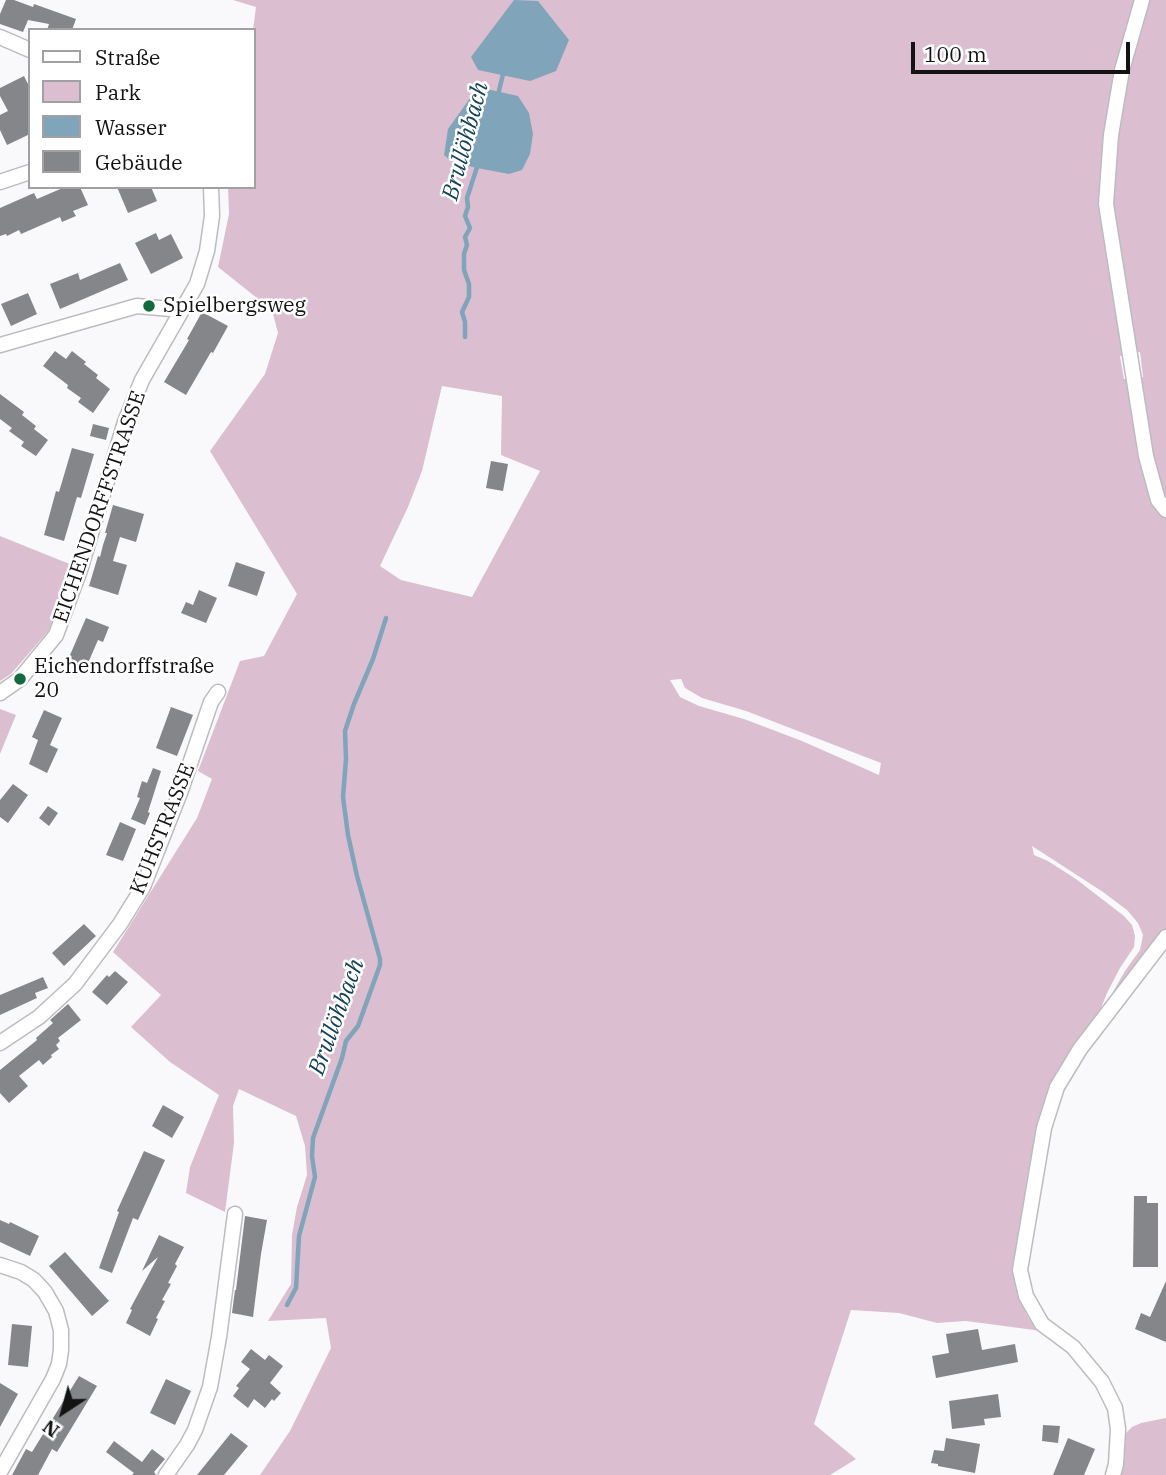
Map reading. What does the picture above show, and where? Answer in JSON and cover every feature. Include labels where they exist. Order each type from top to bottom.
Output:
[{"type":"street","points":[[1142,0],[1122,70],[1111,135],[1106,204],[1146,457],[1158,500],[1166,510]]},
{"type":"street","points":[[0,37],[28,49]]},
{"type":"street","points":[[0,182],[28,173]]},
{"type":"street","name":"EICHENDORFFSTRASSE","points":[[0,693],[20,679],[56,635],[80,570],[125,422],[142,380],[197,284],[207,251],[212,216],[211,189]]},
{"type":"street","points":[[0,345],[137,306],[182,310]]},
{"type":"street","name":"KUHSTRASSE","points":[[0,1043],[39,1017],[75,984],[126,915],[143,887],[180,793],[211,702],[218,692]]},
{"type":"street","points":[[1112,1475],[1116,1464],[1118,1429],[1115,1408],[1102,1382],[1073,1347],[1042,1324],[1026,1296],[1020,1270],[1044,1128],[1057,1087],[1080,1049],[1166,937]]},
{"type":"street","points":[[166,1475],[187,1446],[210,1387],[235,1214]]},
{"type":"street","points":[[0,1265],[21,1272],[34,1280],[45,1292],[56,1311],[61,1330],[61,1350],[53,1379],[0,1472]]},
{"type":"green space","points":[[233,0],[1166,0],[1166,929],[1112,998],[1125,971],[1140,950],[1143,935],[1138,923],[1127,910],[1103,892],[1032,846],[1034,855],[1076,879],[1124,916],[1132,925],[1135,936],[1134,947],[1120,968],[1099,1013],[1047,1096],[1037,1126],[1017,1248],[1019,1297],[1029,1319],[1042,1331],[966,1321],[937,1323],[899,1313],[851,1310],[814,1424],[856,1459],[830,1475],[260,1475],[290,1431],[331,1348],[326,1318],[268,1321],[291,1284],[292,1235],[307,1175],[305,1146],[296,1116],[239,1089],[233,1106],[234,1143],[225,1212],[186,1193],[190,1167],[219,1095],[170,1062],[131,1027],[161,995],[113,952],[197,818],[212,779],[198,771],[240,661],[264,656],[297,594],[210,451],[265,374],[278,333],[272,310],[218,267],[229,214],[228,189],[256,189],[256,28],[253,28],[256,7]],"holes":[[[1140,352],[1143,377],[1124,379],[1120,356]],[[442,386],[502,396],[501,455],[540,471],[472,597],[401,580],[380,566],[422,471]],[[681,679],[685,688],[702,698],[746,711],[881,763],[879,775],[802,741],[680,697],[670,680]]]},
{"type":"green space","points":[[0,536],[72,565],[49,630],[11,674],[0,681]]},
{"type":"green space","points":[[0,709],[16,715],[0,754]]},
{"type":"green space","points":[[1166,1418],[1166,1475],[1118,1475],[1124,1435],[1141,1423]]},
{"type":"water","points":[[514,0],[538,1],[569,40],[556,71],[530,81],[478,70],[471,57]]},
{"type":"water","points":[[478,87],[518,96],[529,113],[533,134],[530,154],[522,170],[509,174],[477,168],[452,162],[444,155],[448,129]]},
{"type":"building","points":[[6,0],[14,0],[76,19],[73,28],[48,28],[49,24],[28,20],[23,32],[0,24],[0,14]]},
{"type":"building","points":[[24,76],[28,84],[28,135],[7,145],[0,130],[0,115],[8,111],[0,96],[0,88]]},
{"type":"building","points":[[60,189],[81,189],[88,205],[73,211],[76,216],[62,222],[60,217],[21,234],[19,230],[7,236],[0,236],[0,208],[34,193],[37,199]]},
{"type":"building","points":[[118,189],[152,189],[157,201],[128,213]]},
{"type":"building","points":[[156,233],[159,240],[171,234],[183,258],[151,274],[135,243]]},
{"type":"building","points":[[120,263],[128,280],[60,309],[50,284],[78,273],[80,280]]},
{"type":"building","points":[[28,293],[37,314],[11,326],[1,304]]},
{"type":"building","points":[[202,312],[228,326],[186,395],[164,382]]},
{"type":"building","points":[[55,351],[66,359],[72,351],[98,375],[96,378],[110,389],[93,413],[78,402],[81,398],[67,388],[68,385],[43,366]]},
{"type":"building","points":[[0,394],[24,412],[22,415],[36,426],[34,429],[48,440],[36,456],[21,446],[24,442],[9,431],[12,428],[0,419]]},
{"type":"building","points":[[93,424],[109,428],[106,440],[90,436]]},
{"type":"building","points":[[72,448],[94,454],[64,541],[44,535]]},
{"type":"building","points":[[491,461],[508,464],[503,491],[486,488]]},
{"type":"building","points":[[113,505],[144,514],[136,542],[120,537],[113,561],[127,565],[118,595],[89,586],[98,556],[100,557]]},
{"type":"building","points":[[236,562],[265,572],[257,596],[228,586]]},
{"type":"building","points":[[199,590],[217,598],[206,623],[181,613],[186,602],[193,605]]},
{"type":"building","points":[[86,618],[109,627],[103,642],[98,640],[85,670],[67,662]]},
{"type":"building","points":[[171,707],[193,715],[177,756],[156,748]]},
{"type":"building","points":[[44,710],[62,718],[50,745],[58,749],[47,773],[29,764],[38,740],[32,737]]},
{"type":"building","points":[[153,768],[161,771],[145,825],[131,819],[140,798],[137,797],[142,781],[147,783]]},
{"type":"building","points":[[13,784],[28,795],[8,823],[0,817],[0,800]]},
{"type":"building","points":[[48,806],[58,813],[49,826],[39,818]]},
{"type":"building","points":[[120,822],[136,829],[123,861],[106,855]]},
{"type":"building","points":[[84,924],[96,936],[64,966],[52,953]]},
{"type":"building","points":[[115,971],[128,982],[107,1005],[92,992],[107,975],[109,977]]},
{"type":"building","points":[[43,977],[48,988],[35,993],[37,998],[0,1015],[0,995]]},
{"type":"building","points":[[68,1004],[81,1020],[58,1038],[60,1041],[56,1045],[59,1049],[52,1057],[43,1065],[39,1060],[19,1076],[28,1086],[9,1103],[0,1093],[0,1070],[37,1040],[53,1023],[50,1020]]},
{"type":"building","points":[[163,1105],[184,1117],[172,1138],[152,1126]]},
{"type":"building","points":[[144,1151],[165,1160],[138,1220],[133,1218],[112,1273],[99,1268],[119,1212],[117,1211]]},
{"type":"building","points":[[1134,1196],[1147,1196],[1147,1203],[1158,1203],[1158,1267],[1133,1267]]},
{"type":"building","points":[[245,1216],[267,1220],[253,1317],[232,1313]]},
{"type":"building","points":[[0,1220],[39,1236],[30,1256],[0,1242]]},
{"type":"building","points":[[159,1235],[184,1247],[175,1264],[177,1266],[168,1283],[171,1284],[162,1300],[165,1301],[150,1336],[126,1323],[132,1310],[130,1309],[158,1257],[142,1271]]},
{"type":"building","points":[[65,1252],[109,1301],[92,1316],[49,1266]]},
{"type":"building","points":[[1166,1281],[1166,1342],[1135,1329],[1141,1313],[1150,1317]]},
{"type":"building","points":[[12,1324],[32,1326],[28,1367],[8,1365]]},
{"type":"building","points":[[978,1329],[982,1350],[1015,1344],[1018,1362],[936,1378],[932,1356],[949,1353],[946,1334]]},
{"type":"building","points":[[251,1349],[265,1360],[269,1355],[283,1366],[270,1383],[281,1393],[265,1408],[254,1399],[248,1408],[233,1396],[239,1388],[236,1386],[250,1369],[241,1362]]},
{"type":"building","points":[[79,1376],[97,1386],[57,1452],[52,1449],[38,1475],[12,1475],[26,1449],[32,1452]]},
{"type":"building","points":[[166,1379],[191,1391],[175,1425],[150,1413]]},
{"type":"building","points":[[0,1383],[18,1394],[0,1427]]},
{"type":"building","points":[[998,1394],[1001,1417],[984,1419],[985,1425],[952,1429],[949,1401]]},
{"type":"building","points":[[1043,1425],[1060,1426],[1058,1443],[1042,1441]]},
{"type":"building","points":[[231,1433],[248,1446],[224,1475],[197,1475]]},
{"type":"building","points":[[946,1438],[980,1444],[975,1473],[931,1463],[934,1450],[944,1451]]},
{"type":"building","points":[[1068,1438],[1095,1449],[1084,1475],[1053,1475]]},
{"type":"building","points":[[114,1441],[142,1462],[152,1449],[165,1459],[154,1472],[156,1475],[132,1475],[134,1473],[106,1452]]},
{"type":"waterway","name":"Brullöhbach","points":[[498,95],[504,70]]},
{"type":"waterway","name":"Brullöhbach","points":[[465,337],[462,312],[469,297],[469,284],[464,270],[464,254],[467,245],[465,237],[470,228],[465,216],[467,198],[478,164]]},
{"type":"waterway","name":"Brullöhbach","points":[[287,1305],[296,1288],[299,1236],[315,1177],[313,1138],[346,1041],[358,1026],[380,965],[357,876],[343,797],[345,731],[386,618]]},
{"type":"place","name":"Spielbergsweg","points":[[149,306]]},
{"type":"place","name":"Eichendorffstraße 20","points":[[20,679]]}]
